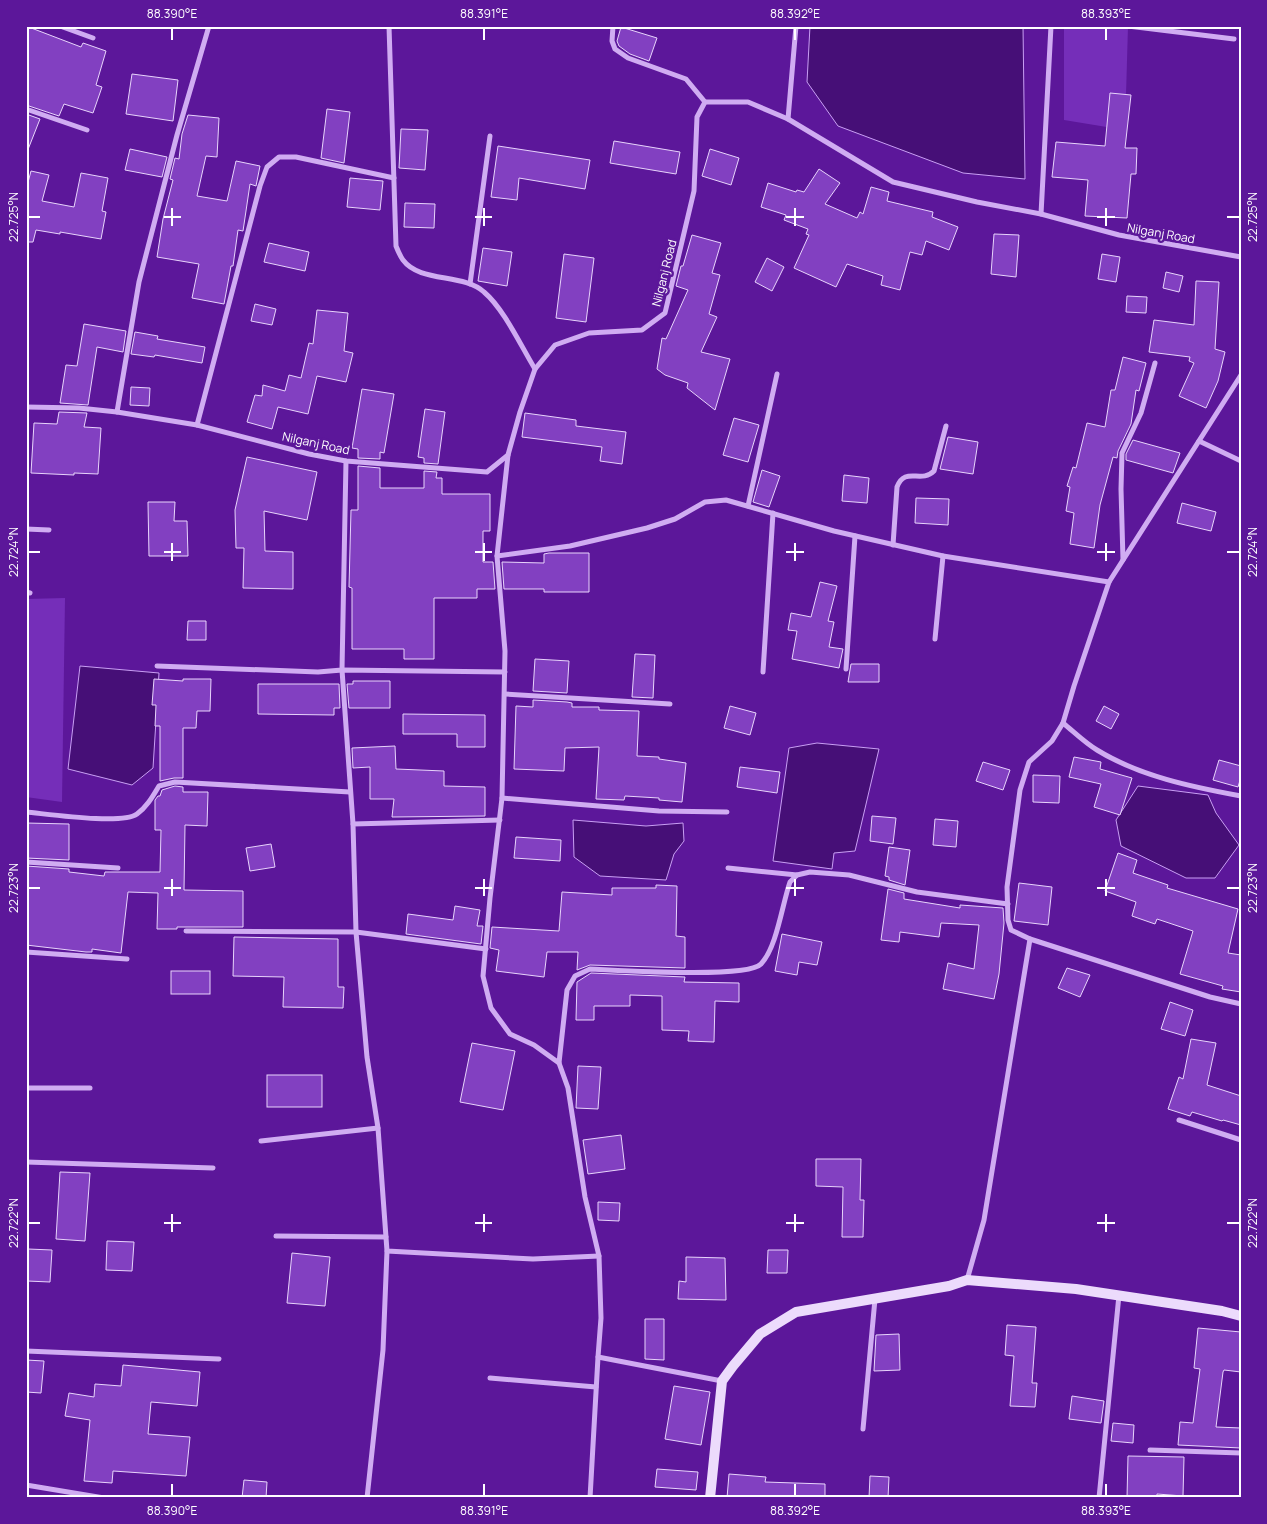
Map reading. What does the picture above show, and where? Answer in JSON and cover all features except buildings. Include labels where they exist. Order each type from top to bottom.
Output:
[{"type":"street","points":[[60,26],[92,38]]},
{"type":"street","points":[[117,412],[140,282],[178,135],[209,26]]},
{"type":"street","points":[[389,26],[396,246],[402,259],[410,267],[422,272],[470,284],[483,291],[496,304],[535,369]]},
{"type":"street","points":[[613,26],[612,41],[615,49],[628,58],[686,79],[705,102]]},
{"type":"street","points":[[788,118],[796,26]]},
{"type":"street","points":[[1041,214],[1051,26]]},
{"type":"street","points":[[1128,26],[1234,39]]},
{"type":"street","name":"Nilganj Road","points":[[26,407],[79,408],[117,412],[197,426],[309,454],[346,461],[487,472],[508,455],[535,369],[555,345],[588,333],[642,330],[665,313],[694,191],[697,117],[705,102],[748,102],[788,118],[893,182],[976,202],[1041,214],[1119,235],[1241,257]]},
{"type":"street","points":[[26,109],[87,130]]},
{"type":"street","points":[[470,284],[490,136]]},
{"type":"street","points":[[197,426],[260,186],[267,167],[279,157],[296,157],[394,178]]},
{"type":"street","points":[[1123,560],[1122,453],[1141,413],[1155,363]]},
{"type":"street","points":[[748,506],[777,374]]},
{"type":"street","points":[[1241,375],[1109,582],[1063,723],[1052,741],[1028,762],[1019,799],[1007,887],[1008,920],[1011,930],[1030,939],[1210,997],[1241,1004]]},
{"type":"street","points":[[894,545],[897,487],[900,479],[905,476],[927,476],[934,471],[946,426]]},
{"type":"street","points":[[1199,440],[1241,460]]},
{"type":"street","points":[[508,455],[497,556],[505,651],[502,798],[483,976],[491,1008],[510,1034],[534,1045],[559,1064]]},
{"type":"street","points":[[346,461],[342,670],[353,824],[356,932],[367,1057],[378,1128],[387,1251],[383,1350],[367,1498]]},
{"type":"street","points":[[497,556],[570,546],[647,528],[675,519],[705,502],[726,500],[855,536],[943,556],[1109,582]]},
{"type":"street","points":[[763,672],[773,513]]},
{"type":"street","points":[[26,528],[49,530]]},
{"type":"street","points":[[846,669],[855,536]]},
{"type":"street","points":[[935,640],[943,556]]},
{"type":"street","points":[[157,666],[318,672],[342,670],[505,672]]},
{"type":"street","points":[[505,694],[670,704]]},
{"type":"street","points":[[1063,723],[1096,750],[1132,768],[1200,788],[1241,796]]},
{"type":"street","points":[[26,812],[112,820],[136,815],[148,803],[159,786],[175,782],[350,792]]},
{"type":"street","points":[[502,798],[658,811],[727,812]]},
{"type":"street","points":[[353,824],[500,820]]},
{"type":"street","points":[[26,862],[118,868]]},
{"type":"street","points":[[728,868],[797,875],[810,872],[849,875],[917,892],[1008,904]]},
{"type":"street","points":[[590,1498],[601,1318],[599,1256],[585,1197],[568,1088],[559,1064],[567,990],[575,976],[590,969],[724,972],[750,970],[760,966],[770,949],[790,882],[797,875]]},
{"type":"street","points":[[186,931],[356,932],[486,949]]},
{"type":"street","points":[[967,1280],[984,1220],[1030,939]]},
{"type":"street","points":[[26,952],[127,959]]},
{"type":"street","points":[[26,1088],[90,1088]]},
{"type":"street","points":[[1178,1120],[1241,1140]]},
{"type":"street","points":[[262,1141],[378,1128]]},
{"type":"street","points":[[26,1162],[213,1168]]},
{"type":"street","points":[[276,1236],[386,1236]]},
{"type":"street","points":[[387,1251],[533,1259],[599,1256]]},
{"type":"street","points":[[710,1498],[722,1382],[760,1334],[796,1312],[948,1286],[967,1280],[1076,1288],[1222,1311],[1241,1316]]},
{"type":"street","points":[[1099,1498],[1119,1295]]},
{"type":"street","points":[[863,1429],[875,1299]]},
{"type":"street","points":[[26,1351],[219,1359]]},
{"type":"street","points":[[598,1357],[722,1382]]},
{"type":"street","points":[[490,1378],[596,1387]]},
{"type":"street","points":[[1150,1450],[1241,1453]]},
{"type":"street","points":[[26,1485],[104,1498]]},
{"type":"shaded area","points":[[810,26],[1023,26],[1025,179],[963,173],[838,126],[807,82]]},
{"type":"shaded area","points":[[1064,26],[1128,26],[1125,130],[1064,120]]},
{"type":"shaded area","points":[[65,598],[62,802],[26,797],[26,599]]},
{"type":"shaded area","points":[[80,666],[159,673],[153,768],[132,785],[68,769]]},
{"type":"shaded area","points":[[817,743],[879,749],[855,851],[834,853],[832,869],[773,861],[789,748]]},
{"type":"shaded area","points":[[1138,786],[1208,795],[1216,813],[1239,845],[1215,878],[1186,878],[1121,846],[1116,820]]},
{"type":"shaded area","points":[[573,820],[646,826],[683,823],[684,841],[674,854],[666,880],[600,876],[574,857]]}]
